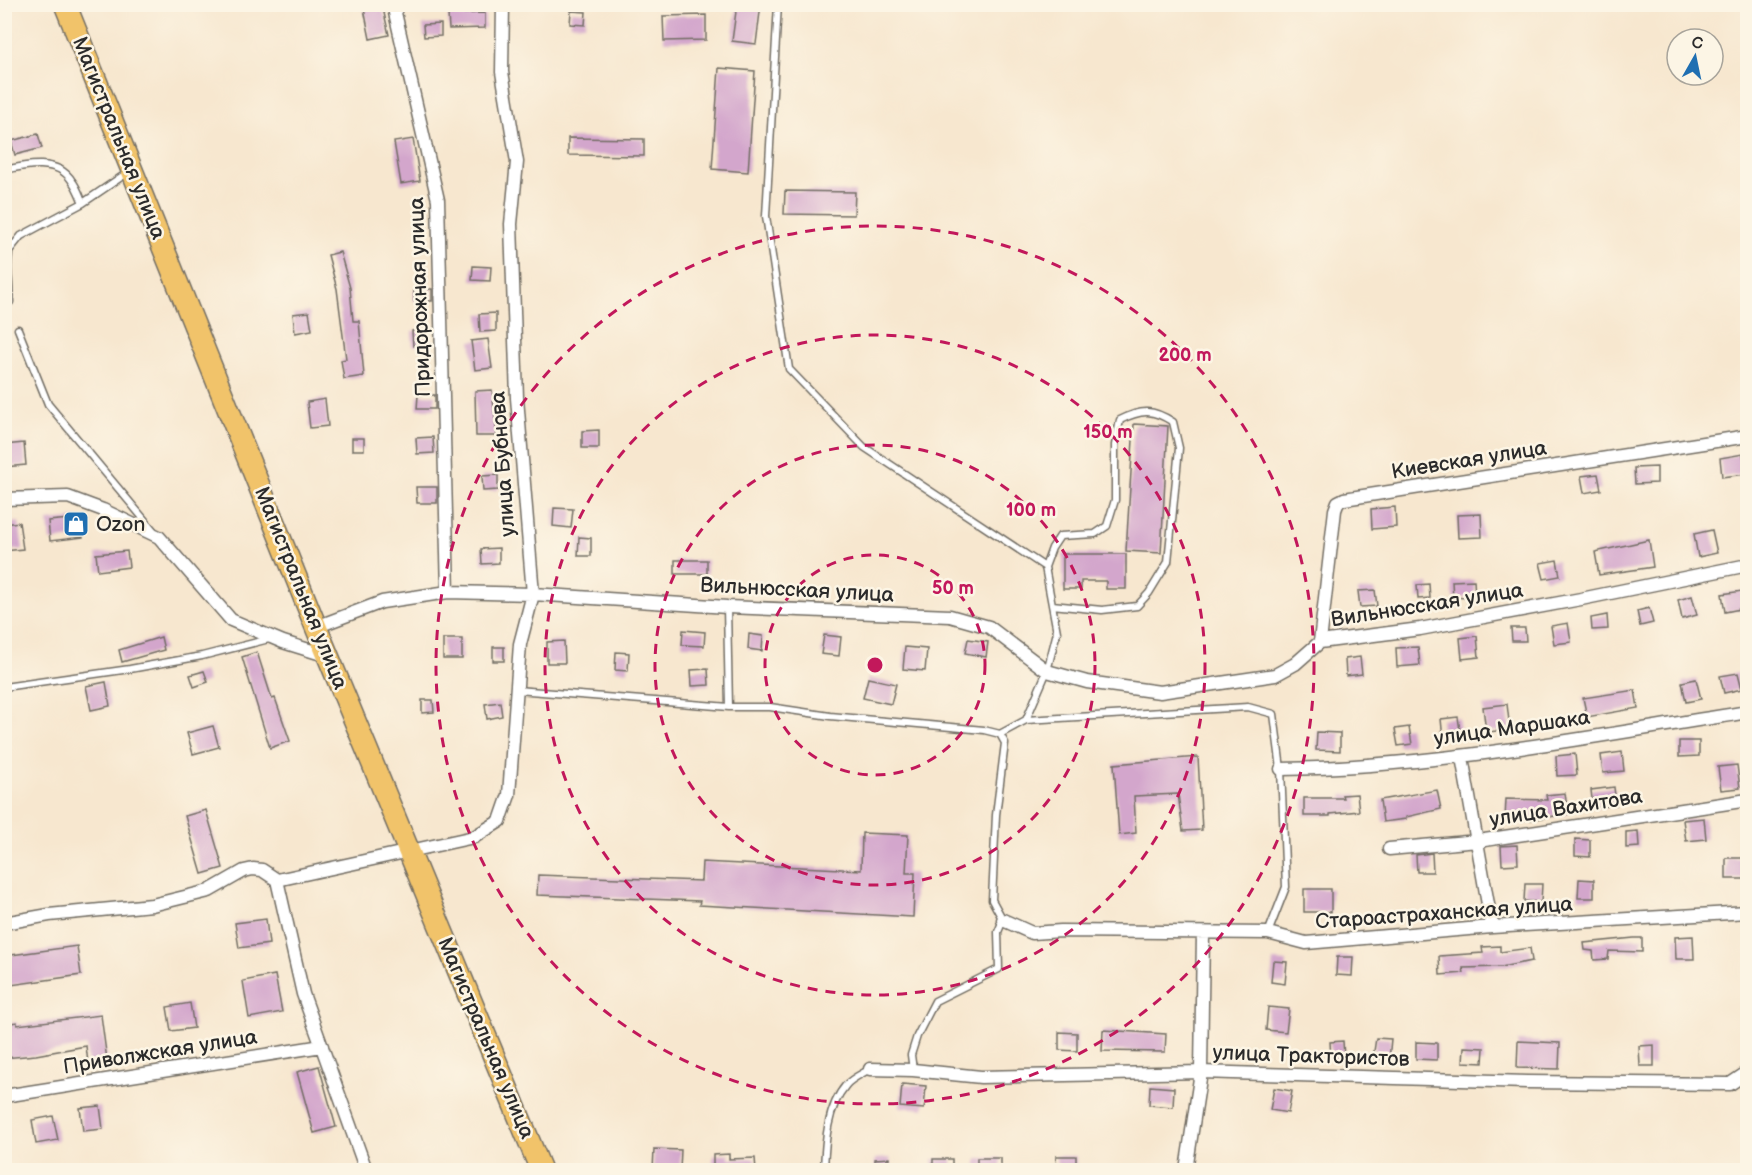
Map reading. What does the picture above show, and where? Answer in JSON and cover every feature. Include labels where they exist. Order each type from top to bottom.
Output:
[{"type":"highway","name":"Магистральная улица","points":[[73,7],[132,169],[316,627],[541,1170]]},
{"type":"street","name":"Придорожная улица","points":[[393,4],[438,200],[448,592]]},
{"type":"street","name":"улица Бубнова","points":[[277,880],[474,837],[500,821],[509,795],[520,644],[533,594],[518,398],[511,224],[517,162],[502,72],[503,4]]},
{"type":"street","name":"Киевская улица","points":[[1320,642],[1335,510],[1338,502],[1344,499],[1748,436]]},
{"type":"street","points":[[4,499],[68,497],[104,510],[159,537],[231,620],[272,638],[328,656]]},
{"type":"street","name":"Вильнюсская улица","points":[[316,627],[382,602],[448,592],[533,594],[727,607],[950,616],[989,627],[1047,671],[1087,682],[1161,692],[1275,675],[1295,664],[1320,642],[1420,629],[1748,565]]},
{"type":"street","name":"улица Маршака","points":[[1281,769],[1333,768],[1462,757],[1748,712]]},
{"type":"street","points":[[1462,757],[1492,927]]},
{"type":"street","name":"улица Вахитова","points":[[1389,849],[1478,841],[1748,800]]},
{"type":"street","points":[[4,923],[49,915],[152,905],[208,891],[244,871],[253,869],[262,870],[277,880],[303,994],[366,1170]]},
{"type":"street","name":"Староастраханская улица","points":[[1003,920],[1032,933],[1061,931],[1268,933],[1306,943],[1492,927],[1748,912]]},
{"type":"street","points":[[1186,1170],[1201,1072],[1203,933]]},
{"type":"street","name":"Приволжская улица","points":[[4,1096],[322,1046]]},
{"type":"street","name":"улица Трактористов","points":[[870,1069],[913,1070],[981,1077],[1201,1072],[1527,1082],[1730,1084],[1748,1072]]},
{"type":"lane","points":[[778,4],[766,216],[789,369],[864,447],[1045,567]]},
{"type":"lane","points":[[4,170],[30,164],[56,167],[71,179],[83,203]]},
{"type":"lane","points":[[10,302],[9,251],[21,236],[83,203],[132,169]]},
{"type":"lane","points":[[18,329],[48,404],[159,537]]},
{"type":"lane","points":[[1026,720],[1047,671],[1057,632],[1052,605],[1045,567],[1052,548],[1060,536],[1095,534],[1107,526],[1115,500],[1115,445],[1120,420],[1135,412],[1157,412],[1173,422],[1179,448],[1168,562],[1149,593],[1137,606],[1102,610],[1052,605]]},
{"type":"lane","points":[[727,607],[729,707]]},
{"type":"lane","points":[[4,687],[202,656],[272,638]]},
{"type":"lane","points":[[516,690],[729,707],[770,707],[830,716],[984,730],[1000,734],[1026,720],[1248,707],[1274,714],[1281,769],[1286,887],[1268,933]]},
{"type":"lane","points":[[913,1070],[911,1055],[917,1036],[935,1001],[999,969],[999,932],[1003,920],[992,900],[996,815],[1005,743],[1000,734]]},
{"type":"lane","points":[[824,1170],[825,1149],[834,1102],[847,1083],[870,1069]]},
{"type":"building","points":[[363,4],[382,4],[389,35],[370,39]]},
{"type":"building","points":[[737,4],[761,4],[756,44],[732,41]]},
{"type":"building","points":[[571,11],[586,12],[585,25],[570,24]]},
{"type":"building","points":[[485,13],[485,28],[449,29],[448,14]]},
{"type":"building","points":[[706,15],[706,40],[664,41],[663,16]]},
{"type":"building","points":[[441,24],[441,36],[424,37],[423,25]]},
{"type":"building","points":[[719,68],[755,71],[748,172],[712,169]]},
{"type":"building","points":[[38,134],[42,148],[15,155],[11,141]]},
{"type":"building","points":[[568,138],[644,139],[644,156],[568,155]]},
{"type":"building","points":[[413,139],[420,181],[401,184],[394,142]]},
{"type":"building","points":[[785,191],[855,192],[854,215],[784,214]]},
{"type":"building","points":[[340,252],[350,288],[353,321],[359,321],[364,376],[344,379],[341,360],[346,359],[337,289],[328,255]]},
{"type":"building","points":[[473,266],[491,267],[490,281],[472,280]]},
{"type":"building","points":[[414,289],[432,289],[432,301],[414,301]]},
{"type":"building","points":[[309,312],[312,330],[295,333],[293,314]]},
{"type":"building","points":[[496,313],[496,331],[480,332],[479,314]]},
{"type":"building","points":[[427,330],[429,344],[413,346],[412,331]]},
{"type":"building","points":[[488,339],[492,368],[475,370],[471,341]]},
{"type":"building","points":[[492,390],[497,436],[476,436],[475,391]]},
{"type":"building","points":[[418,395],[435,395],[435,409],[417,409]]},
{"type":"building","points":[[325,399],[328,426],[310,428],[307,402]]},
{"type":"building","points":[[1134,424],[1168,426],[1161,553],[1126,551]]},
{"type":"building","points":[[599,430],[599,448],[582,448],[582,431]]},
{"type":"building","points":[[433,437],[434,453],[417,454],[416,438]]},
{"type":"building","points":[[352,438],[364,438],[364,450],[352,450]]},
{"type":"building","points":[[24,443],[26,465],[4,467],[4,445]]},
{"type":"building","points":[[1743,454],[1746,474],[1722,477],[1720,458]]},
{"type":"building","points":[[1657,467],[1657,483],[1635,484],[1634,468]]},
{"type":"building","points":[[1598,474],[1601,490],[1584,493],[1581,476]]},
{"type":"building","points":[[498,475],[498,490],[483,491],[482,476]]},
{"type":"building","points":[[416,487],[437,487],[437,503],[417,503]]},
{"type":"building","points":[[1395,507],[1396,527],[1372,529],[1371,509]]},
{"type":"building","points":[[554,508],[573,509],[571,528],[553,526]]},
{"type":"building","points":[[1481,514],[1482,537],[1458,538],[1457,515]]},
{"type":"building","points":[[81,518],[83,537],[50,541],[48,521]]},
{"type":"building","points":[[19,522],[23,549],[4,551],[4,524]]},
{"type":"building","points":[[1712,530],[1717,553],[1698,557],[1694,534]]},
{"type":"building","points":[[579,537],[591,538],[591,556],[578,556]]},
{"type":"building","points":[[1649,540],[1653,567],[1599,575],[1595,552]]},
{"type":"building","points":[[499,548],[499,563],[482,564],[481,549]]},
{"type":"building","points":[[127,551],[129,567],[98,571],[96,554]]},
{"type":"building","points":[[1063,554],[1126,554],[1126,589],[1106,589],[1106,581],[1081,581],[1081,589],[1063,589]]},
{"type":"building","points":[[675,560],[707,560],[707,574],[675,574]]},
{"type":"building","points":[[1557,560],[1560,576],[1544,579],[1540,563]]},
{"type":"building","points":[[1474,580],[1475,597],[1453,598],[1452,581]]},
{"type":"building","points":[[1429,584],[1430,598],[1418,599],[1417,585]]},
{"type":"building","points":[[1375,590],[1377,606],[1360,607],[1358,591]]},
{"type":"building","points":[[1742,591],[1745,608],[1725,612],[1722,594]]},
{"type":"building","points":[[1692,596],[1697,615],[1682,619],[1678,600]]},
{"type":"building","points":[[1649,608],[1653,623],[1640,626],[1637,611]]},
{"type":"building","points":[[1607,615],[1608,629],[1592,630],[1591,618]]},
{"type":"building","points":[[1568,623],[1571,642],[1554,644],[1551,626]]},
{"type":"building","points":[[1511,628],[1525,628],[1526,641],[1512,641]]},
{"type":"building","points":[[683,630],[705,632],[704,646],[682,645]]},
{"type":"building","points":[[749,634],[763,636],[762,651],[748,649]]},
{"type":"building","points":[[824,635],[841,637],[839,656],[821,654]]},
{"type":"building","points":[[1477,636],[1479,657],[1462,659],[1460,638]]},
{"type":"building","points":[[161,637],[164,650],[122,662],[119,650]]},
{"type":"building","points":[[443,639],[462,639],[462,659],[443,659]]},
{"type":"building","points":[[968,639],[988,642],[986,657],[965,653]]},
{"type":"building","points":[[564,641],[565,663],[547,663],[547,642]]},
{"type":"building","points":[[493,647],[504,647],[504,661],[493,661]]},
{"type":"building","points":[[905,647],[927,649],[925,671],[903,669]]},
{"type":"building","points":[[1418,647],[1420,665],[1397,667],[1396,648]]},
{"type":"building","points":[[257,652],[272,699],[275,698],[290,741],[270,748],[242,657]]},
{"type":"building","points":[[616,652],[629,653],[628,671],[615,670]]},
{"type":"building","points":[[1360,657],[1362,674],[1346,676],[1345,659]]},
{"type":"building","points":[[708,669],[709,685],[692,686],[691,670]]},
{"type":"building","points":[[204,671],[208,682],[194,687],[190,675]]},
{"type":"building","points":[[1738,673],[1742,689],[1724,693],[1720,676]]},
{"type":"building","points":[[868,678],[896,684],[891,704],[863,698]]},
{"type":"building","points":[[1696,679],[1701,699],[1686,702],[1682,682]]},
{"type":"building","points":[[106,682],[110,706],[91,710],[86,686]]},
{"type":"building","points":[[1635,690],[1638,708],[1587,717],[1583,698]]},
{"type":"building","points":[[422,700],[433,700],[434,712],[422,713]]},
{"type":"building","points":[[500,702],[502,716],[487,719],[485,704]]},
{"type":"building","points":[[1507,704],[1510,730],[1486,732],[1483,707]]},
{"type":"building","points":[[1458,717],[1461,737],[1443,739],[1441,719]]},
{"type":"building","points":[[213,726],[219,747],[193,754],[187,733]]},
{"type":"building","points":[[1409,727],[1412,744],[1398,746],[1395,729]]},
{"type":"building","points":[[1317,732],[1340,733],[1340,751],[1316,750]]},
{"type":"building","points":[[1679,741],[1699,741],[1699,756],[1679,757]]},
{"type":"building","points":[[1622,752],[1624,771],[1603,773],[1601,755]]},
{"type":"building","points":[[1575,754],[1577,775],[1557,776],[1556,756]]},
{"type":"building","points":[[1198,757],[1202,830],[1183,831],[1178,794],[1134,796],[1136,833],[1119,835],[1114,764]]},
{"type":"building","points":[[1737,765],[1740,788],[1721,790],[1718,767]]},
{"type":"building","points":[[1614,787],[1616,805],[1593,808],[1591,790]]},
{"type":"building","points":[[1437,790],[1441,809],[1406,817],[1406,819],[1383,822],[1380,800]]},
{"type":"building","points":[[1565,793],[1568,814],[1529,820],[1505,820],[1506,799],[1547,800],[1546,795]]},
{"type":"building","points":[[1357,794],[1359,811],[1330,814],[1330,816],[1304,816],[1304,798],[1343,798],[1342,795]]},
{"type":"building","points":[[206,810],[223,868],[202,874],[185,816]]},
{"type":"building","points":[[1704,818],[1706,839],[1686,841],[1683,820]]},
{"type":"building","points":[[1638,831],[1639,847],[1626,848],[1626,832]]},
{"type":"building","points":[[862,833],[908,835],[906,873],[915,873],[913,917],[699,905],[700,901],[537,895],[538,875],[701,881],[702,862],[861,870]]},
{"type":"building","points":[[1575,839],[1590,840],[1590,857],[1575,856]]},
{"type":"building","points":[[1517,845],[1518,864],[1502,865],[1501,846]]},
{"type":"building","points":[[1432,853],[1433,872],[1417,872],[1416,855]]},
{"type":"building","points":[[1726,858],[1748,858],[1748,879],[1726,879]]},
{"type":"building","points":[[1579,879],[1594,880],[1594,898],[1578,898]]},
{"type":"building","points":[[1525,884],[1542,884],[1541,902],[1524,901]]},
{"type":"building","points":[[1304,889],[1331,889],[1331,912],[1304,912]]},
{"type":"building","points":[[266,919],[269,944],[239,948],[235,923]]},
{"type":"building","points":[[1693,936],[1694,959],[1676,959],[1675,937]]},
{"type":"building","points":[[1642,938],[1642,952],[1609,951],[1608,959],[1594,960],[1593,951],[1585,950],[1584,943]]},
{"type":"building","points":[[77,946],[81,975],[4,986],[4,956]]},
{"type":"building","points":[[1500,946],[1500,952],[1530,948],[1532,961],[1501,967],[1463,968],[1464,973],[1440,975],[1439,956],[1483,953],[1482,947]]},
{"type":"building","points":[[1337,957],[1353,957],[1352,976],[1336,975]]},
{"type":"building","points":[[1273,961],[1287,962],[1285,984],[1271,982]]},
{"type":"building","points":[[275,975],[282,1012],[249,1018],[243,981]]},
{"type":"building","points":[[190,1003],[194,1028],[171,1031],[167,1007]]},
{"type":"building","points":[[1268,1007],[1289,1009],[1286,1032],[1266,1030]]},
{"type":"building","points":[[101,1015],[107,1060],[88,1063],[86,1046],[4,1058],[4,1024],[17,1022],[17,1025]]},
{"type":"building","points":[[1103,1030],[1166,1034],[1165,1052],[1102,1051]]},
{"type":"building","points":[[1059,1032],[1077,1033],[1077,1051],[1059,1050]]},
{"type":"building","points":[[1376,1038],[1391,1039],[1389,1060],[1373,1058]]},
{"type":"building","points":[[1343,1041],[1344,1058],[1331,1059],[1330,1042]]},
{"type":"building","points":[[1518,1041],[1560,1043],[1559,1069],[1517,1068]]},
{"type":"building","points":[[1416,1042],[1437,1043],[1437,1060],[1416,1059]]},
{"type":"building","points":[[1654,1045],[1654,1066],[1640,1066],[1639,1046]]},
{"type":"building","points":[[1464,1047],[1484,1048],[1483,1063],[1463,1062]]},
{"type":"building","points":[[319,1066],[336,1127],[314,1133],[297,1072]]},
{"type":"building","points":[[902,1084],[926,1086],[924,1109],[900,1107]]},
{"type":"building","points":[[1150,1086],[1174,1088],[1173,1107],[1149,1105]]},
{"type":"building","points":[[1274,1088],[1292,1091],[1288,1113],[1270,1110]]},
{"type":"building","points":[[100,1106],[103,1129],[83,1131],[80,1108]]},
{"type":"building","points":[[53,1116],[58,1140],[36,1144],[32,1120]]},
{"type":"building","points":[[654,1149],[681,1150],[680,1170],[653,1170]]},
{"type":"building","points":[[729,1154],[729,1159],[755,1158],[756,1170],[713,1170],[713,1155]]},
{"type":"building","points":[[1056,1156],[1076,1156],[1076,1170],[1057,1170]]},
{"type":"building","points":[[890,1158],[891,1170],[875,1170],[875,1159]]},
{"type":"building","points":[[977,1158],[1001,1158],[1001,1170],[977,1170]]},
{"type":"building","points":[[933,1159],[952,1159],[952,1170],[933,1170]]},
{"type":"place","name":"Ozon","points":[[76,524]]}]
